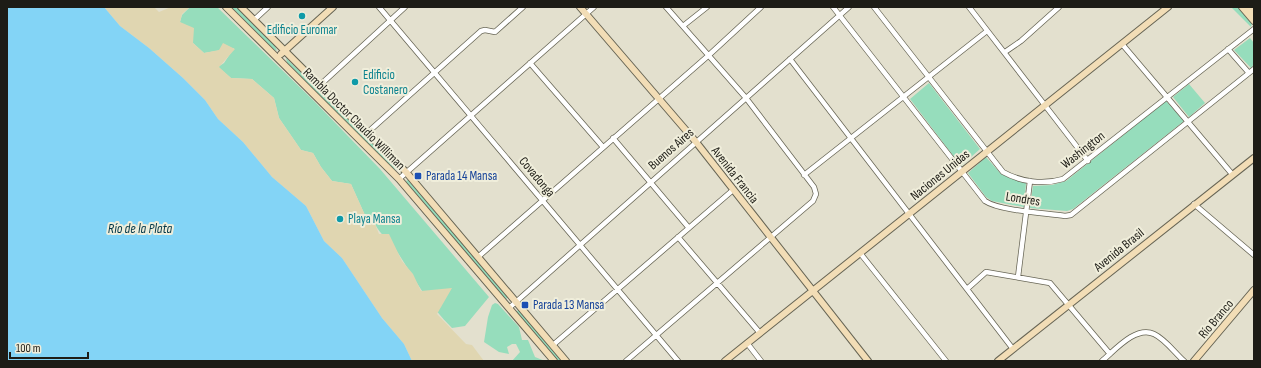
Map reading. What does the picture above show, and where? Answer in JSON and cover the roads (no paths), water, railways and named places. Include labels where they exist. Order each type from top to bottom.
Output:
[{"type":"street","name":"Rambla Doctor Claudio Williman","points":[[226,7],[399,179],[554,361]]},
{"type":"street","name":"Rambla Doctor Claudio Williman","points":[[241,7],[406,172],[566,361]]},
{"type":"street","points":[[254,20],[268,7]]},
{"type":"street","points":[[277,58],[333,7]]},
{"type":"street","name":"Covadonga","points":[[379,7],[678,361]]},
{"type":"street","points":[[319,86],[405,7]]},
{"type":"street","points":[[367,133],[481,32],[485,30],[495,32],[524,7]]},
{"type":"street","name":"Avenida Francia","points":[[580,7],[696,142],[868,361]]},
{"type":"street","points":[[399,179],[594,7]]},
{"type":"street","points":[[626,361],[813,201],[816,194],[814,187],[746,98],[666,7]]},
{"type":"street","points":[[683,26],[707,7]]},
{"type":"street","points":[[478,257],[761,7]]},
{"type":"street","name":"Londres","points":[[833,7],[984,201],[990,205],[1026,211],[1065,216],[1071,215],[1254,69]]},
{"type":"street","name":"Buenos Aires","points":[[509,308],[849,7]]},
{"type":"street","name":"Washington","points":[[874,7],[1003,172],[1020,180],[1030,181],[1053,182],[1063,179],[1088,161],[1254,29]]},
{"type":"street","points":[[969,7],[1088,161]]},
{"type":"street","points":[[1004,52],[1021,41],[1058,7]]},
{"type":"street","name":"Naciones Unidas","points":[[725,361],[1168,7]]},
{"type":"street","points":[[1242,7],[1254,21]]},
{"type":"street","points":[[1249,7],[1254,12]]},
{"type":"street","points":[[804,175],[987,31]]},
{"type":"street","points":[[1122,44],[1168,96],[1232,174]]},
{"type":"street","points":[[1228,49],[1249,73]]},
{"type":"street","points":[[790,59],[1013,349]]},
{"type":"street","points":[[530,62],[603,147]]},
{"type":"street","points":[[613,138],[689,228]]},
{"type":"street","name":"Avenida Brasil","points":[[998,361],[1194,204],[1254,158]]},
{"type":"street","points":[[1018,277],[1030,181]]},
{"type":"street","points":[[553,345],[733,190]]},
{"type":"street","points":[[1194,204],[1254,255]]},
{"type":"street","points":[[678,237],[760,333]]},
{"type":"street","points":[[860,253],[946,361]]},
{"type":"street","points":[[967,289],[986,272],[1050,283],[1110,354]]},
{"type":"street","name":"Río Branco","points":[[1194,361],[1254,290]]},
{"type":"street","points":[[1102,361],[1132,336],[1147,332],[1154,334],[1184,361]]},
{"type":"street","points":[[747,344],[761,361]]},
{"type":"water","name":"Río de la Plata","points":[[7,7],[104,7],[120,26],[149,48],[183,78],[205,100],[218,119],[243,142],[272,177],[306,206],[324,241],[342,258],[382,318],[404,344],[412,361],[7,361]]},
{"type":"place","name":"Edificio Euromar","points":[[302,16]]},
{"type":"place","name":"Edificio Costanero","points":[[355,82]]},
{"type":"place","name":"Parada 14 Mansa","points":[[418,176]]},
{"type":"place","name":"Playa Mansa","points":[[340,219]]},
{"type":"place","name":"Parada 13 Mansa","points":[[525,305]]}]
